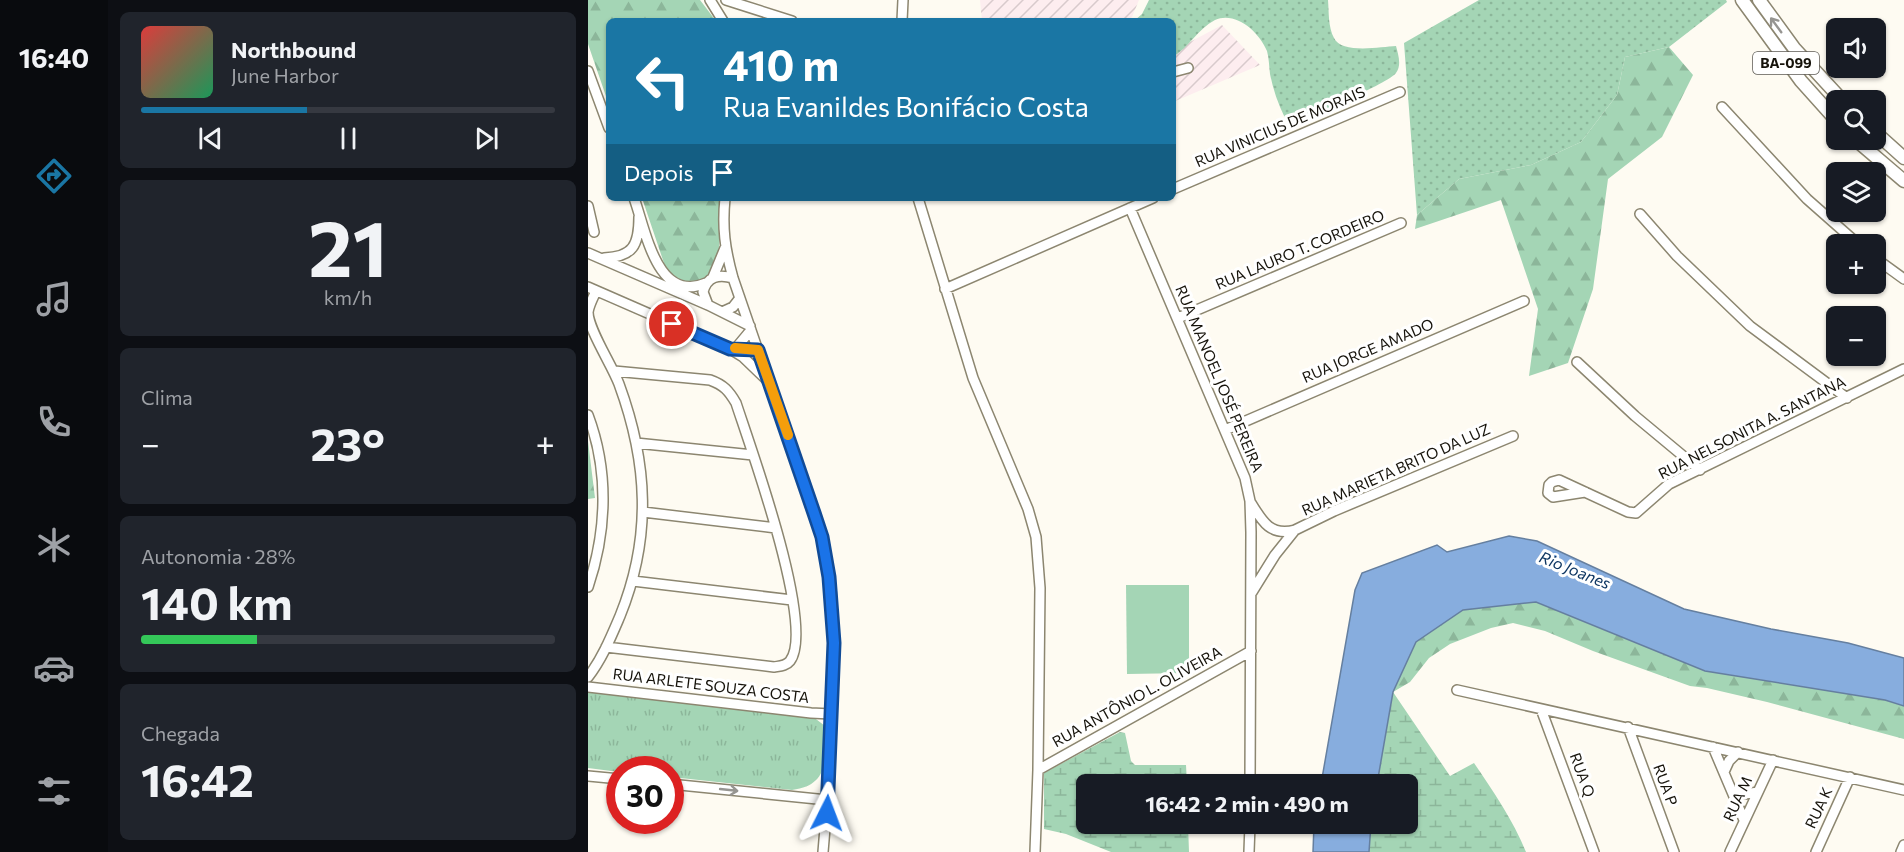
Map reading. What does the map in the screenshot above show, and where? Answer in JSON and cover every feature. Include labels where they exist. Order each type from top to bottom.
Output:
[{"type":"highway","name":"BA-099","points":[[1742,0],[1800,81],[1826,109]]},
{"type":"highway","name":"BA-099","points":[[1759,0],[1794,48],[1833,90]]},
{"type":"highway","points":[[1886,142],[1904,158]]},
{"type":"highway","points":[[1868,150],[1904,181]]},
{"type":"street","points":[[710,0],[721,18]]},
{"type":"street","points":[[726,0],[783,18]]},
{"type":"street","points":[[903,0],[903,18]]},
{"type":"street","points":[[1176,71],[1188,68]]},
{"type":"street","points":[[588,70],[606,120]]},
{"type":"street","name":"RUA VINICIUS DE MORAIS","points":[[1176,188],[1400,92]]},
{"type":"street","points":[[1722,107],[1807,199],[1847,234]]},
{"type":"street","points":[[635,201],[655,255],[664,274],[672,283],[681,287],[697,288],[722,275],[733,278]]},
{"type":"street","points":[[725,201],[725,248],[733,278],[814,513],[827,564],[834,616],[823,852]]},
{"type":"street","points":[[919,201],[973,378],[1028,509],[1036,537],[1040,588],[1035,852]]},
{"type":"street","points":[[945,290],[1146,201]]},
{"type":"street","points":[[588,206],[594,232]]},
{"type":"street","name":"RUA MANOEL JOSÉ PEREIRA","points":[[1130,208],[1245,478],[1250,501],[1250,774]]},
{"type":"street","points":[[629,271],[625,263],[638,236],[638,209]]},
{"type":"street","points":[[1640,214],[1677,256],[1750,326],[1847,398]]},
{"type":"street","name":"RUA LAURO T. CORDEIRO","points":[[1178,318],[1401,223]]},
{"type":"street","points":[[598,258],[617,257],[644,246],[655,255]]},
{"type":"street","points":[[708,305],[703,292],[725,248]]},
{"type":"street","points":[[588,253],[708,305],[750,328]]},
{"type":"street","points":[[641,275],[647,274],[652,269],[655,255]]},
{"type":"street","points":[[1886,266],[1904,279]]},
{"type":"street","points":[[588,677],[606,647],[633,581],[640,550],[643,512],[642,478],[636,443],[614,371],[588,319],[592,289],[733,348],[760,354]]},
{"type":"street","points":[[722,312],[733,307],[740,298]]},
{"type":"street","name":"RUA JORGE AMADO","points":[[1225,430],[1524,301]]},
{"type":"street","points":[[733,348],[750,328]]},
{"type":"street","points":[[733,348],[770,384]]},
{"type":"street","points":[[743,357],[760,354]]},
{"type":"street","points":[[1577,362],[1635,416],[1700,470]]},
{"type":"street","name":"RUA NELSONITA A. SANTANA","points":[[1585,492],[1636,513],[1669,484],[1904,369]]},
{"type":"street","points":[[606,647],[780,666],[791,660],[796,633],[782,548],[736,403],[725,387],[710,380],[614,371]]},
{"type":"street","points":[[588,415],[599,457],[603,496],[601,534],[588,587]]},
{"type":"street","name":"RUA MARIETA BRITO DA LUZ","points":[[1251,594],[1275,555],[1295,530],[1334,511],[1513,436]]},
{"type":"street","points":[[636,443],[753,455]]},
{"type":"street","points":[[1250,501],[1270,528],[1280,532],[1295,530]]},
{"type":"street","points":[[643,512],[776,528]]},
{"type":"street","points":[[633,581],[792,600]]},
{"type":"street","name":"RUA ANTÔNIO L. OLIVEIRA","points":[[1038,773],[1251,651]]},
{"type":"street","name":"RUA ARLETE SOUZA COSTA","points":[[588,687],[831,714]]},
{"type":"street","points":[[1457,690],[1904,790]]},
{"type":"street","name":"RUA Q","points":[[1541,709],[1594,852]]},
{"type":"street","name":"RUA P","points":[[1628,728],[1674,852]]},
{"type":"street","points":[[1713,747],[1744,820]]},
{"type":"street","points":[[1724,772],[1729,761],[1738,752]]},
{"type":"street","name":"RUA M","points":[[1730,852],[1773,760]]},
{"type":"street","points":[[588,776],[606,778]]},
{"type":"street","name":"RUA K","points":[[1816,852],[1851,777]]},
{"type":"street","points":[[684,785],[827,800]]},
{"type":"street","points":[[1731,790],[1745,794],[1758,792]]},
{"type":"street","points":[[1249,852],[1250,834]]},
{"type":"street","points":[[1901,852],[1904,845]]},
{"type":"shaded area","points":[[980,0],[1139,0],[1130,18],[982,18]]},
{"type":"shaded area","points":[[1222,25],[1260,65],[1176,101],[1176,49]]},
{"type":"green space","points":[[588,0],[700,0],[714,18],[606,18],[606,96],[588,44]]},
{"type":"green space","points":[[1149,0],[1328,0],[1331,29],[1338,43],[1352,48],[1396,46],[1399,67],[1390,78],[1364,92],[1313,115],[1293,121],[1285,118],[1282,113],[1270,74],[1267,51],[1253,30],[1246,25],[1231,18],[1215,20],[1176,55],[1176,18],[1137,18]]},
{"type":"green space","points":[[1479,0],[1726,0],[1727,2],[1669,47],[1625,57],[1617,95],[1581,142],[1531,165],[1459,179],[1417,215],[1404,43]]},
{"type":"green space","points":[[1669,47],[1693,75],[1662,137],[1608,179],[1593,289],[1568,363],[1529,376],[1538,309],[1501,200],[1415,229],[1417,215],[1459,179],[1531,165],[1581,142],[1617,95],[1625,57]]},
{"type":"green space","points":[[643,201],[721,201],[720,244],[714,266],[708,275],[698,282],[681,283],[667,272]]},
{"type":"green space","points":[[588,441],[595,498],[588,499]]},
{"type":"green space","points":[[1126,585],[1189,585],[1189,673],[1127,674]]},
{"type":"green space","points":[[1536,602],[1705,671],[1885,700],[1904,706],[1904,739],[1767,702],[1690,686],[1545,631],[1513,623],[1491,628],[1450,644],[1429,658],[1410,682],[1393,692],[1416,642],[1462,610]]},
{"type":"green space","points":[[588,690],[812,716],[825,726],[825,759],[820,776],[805,787],[792,790],[684,778],[684,756],[606,756],[606,770],[588,768]]},
{"type":"green space","points":[[1393,692],[1450,776],[1474,763],[1509,817],[1526,852],[1369,852],[1370,834],[1418,834],[1418,774],[1379,774]]},
{"type":"green space","points":[[1120,732],[1125,733],[1131,761],[1135,765],[1186,765],[1186,774],[1076,774],[1076,834],[1188,834],[1189,852],[1111,852],[1066,834],[1044,829],[1044,773]]},
{"type":"water","name":"Rio Joanes","points":[[1509,536],[1537,541],[1684,609],[1771,629],[1848,643],[1904,658],[1904,706],[1885,700],[1705,671],[1536,602],[1463,610],[1416,642],[1393,692],[1379,774],[1323,774],[1355,590],[1362,573],[1437,545],[1447,552]]},
{"type":"water","points":[[1314,834],[1370,834],[1369,852],[1313,852]]},
{"type":"slow traffic","points":[[735,348],[758,350],[788,435]]},
{"type":"route","points":[[672,324],[730,349],[758,350],[822,537],[834,616],[827,813]]}]
